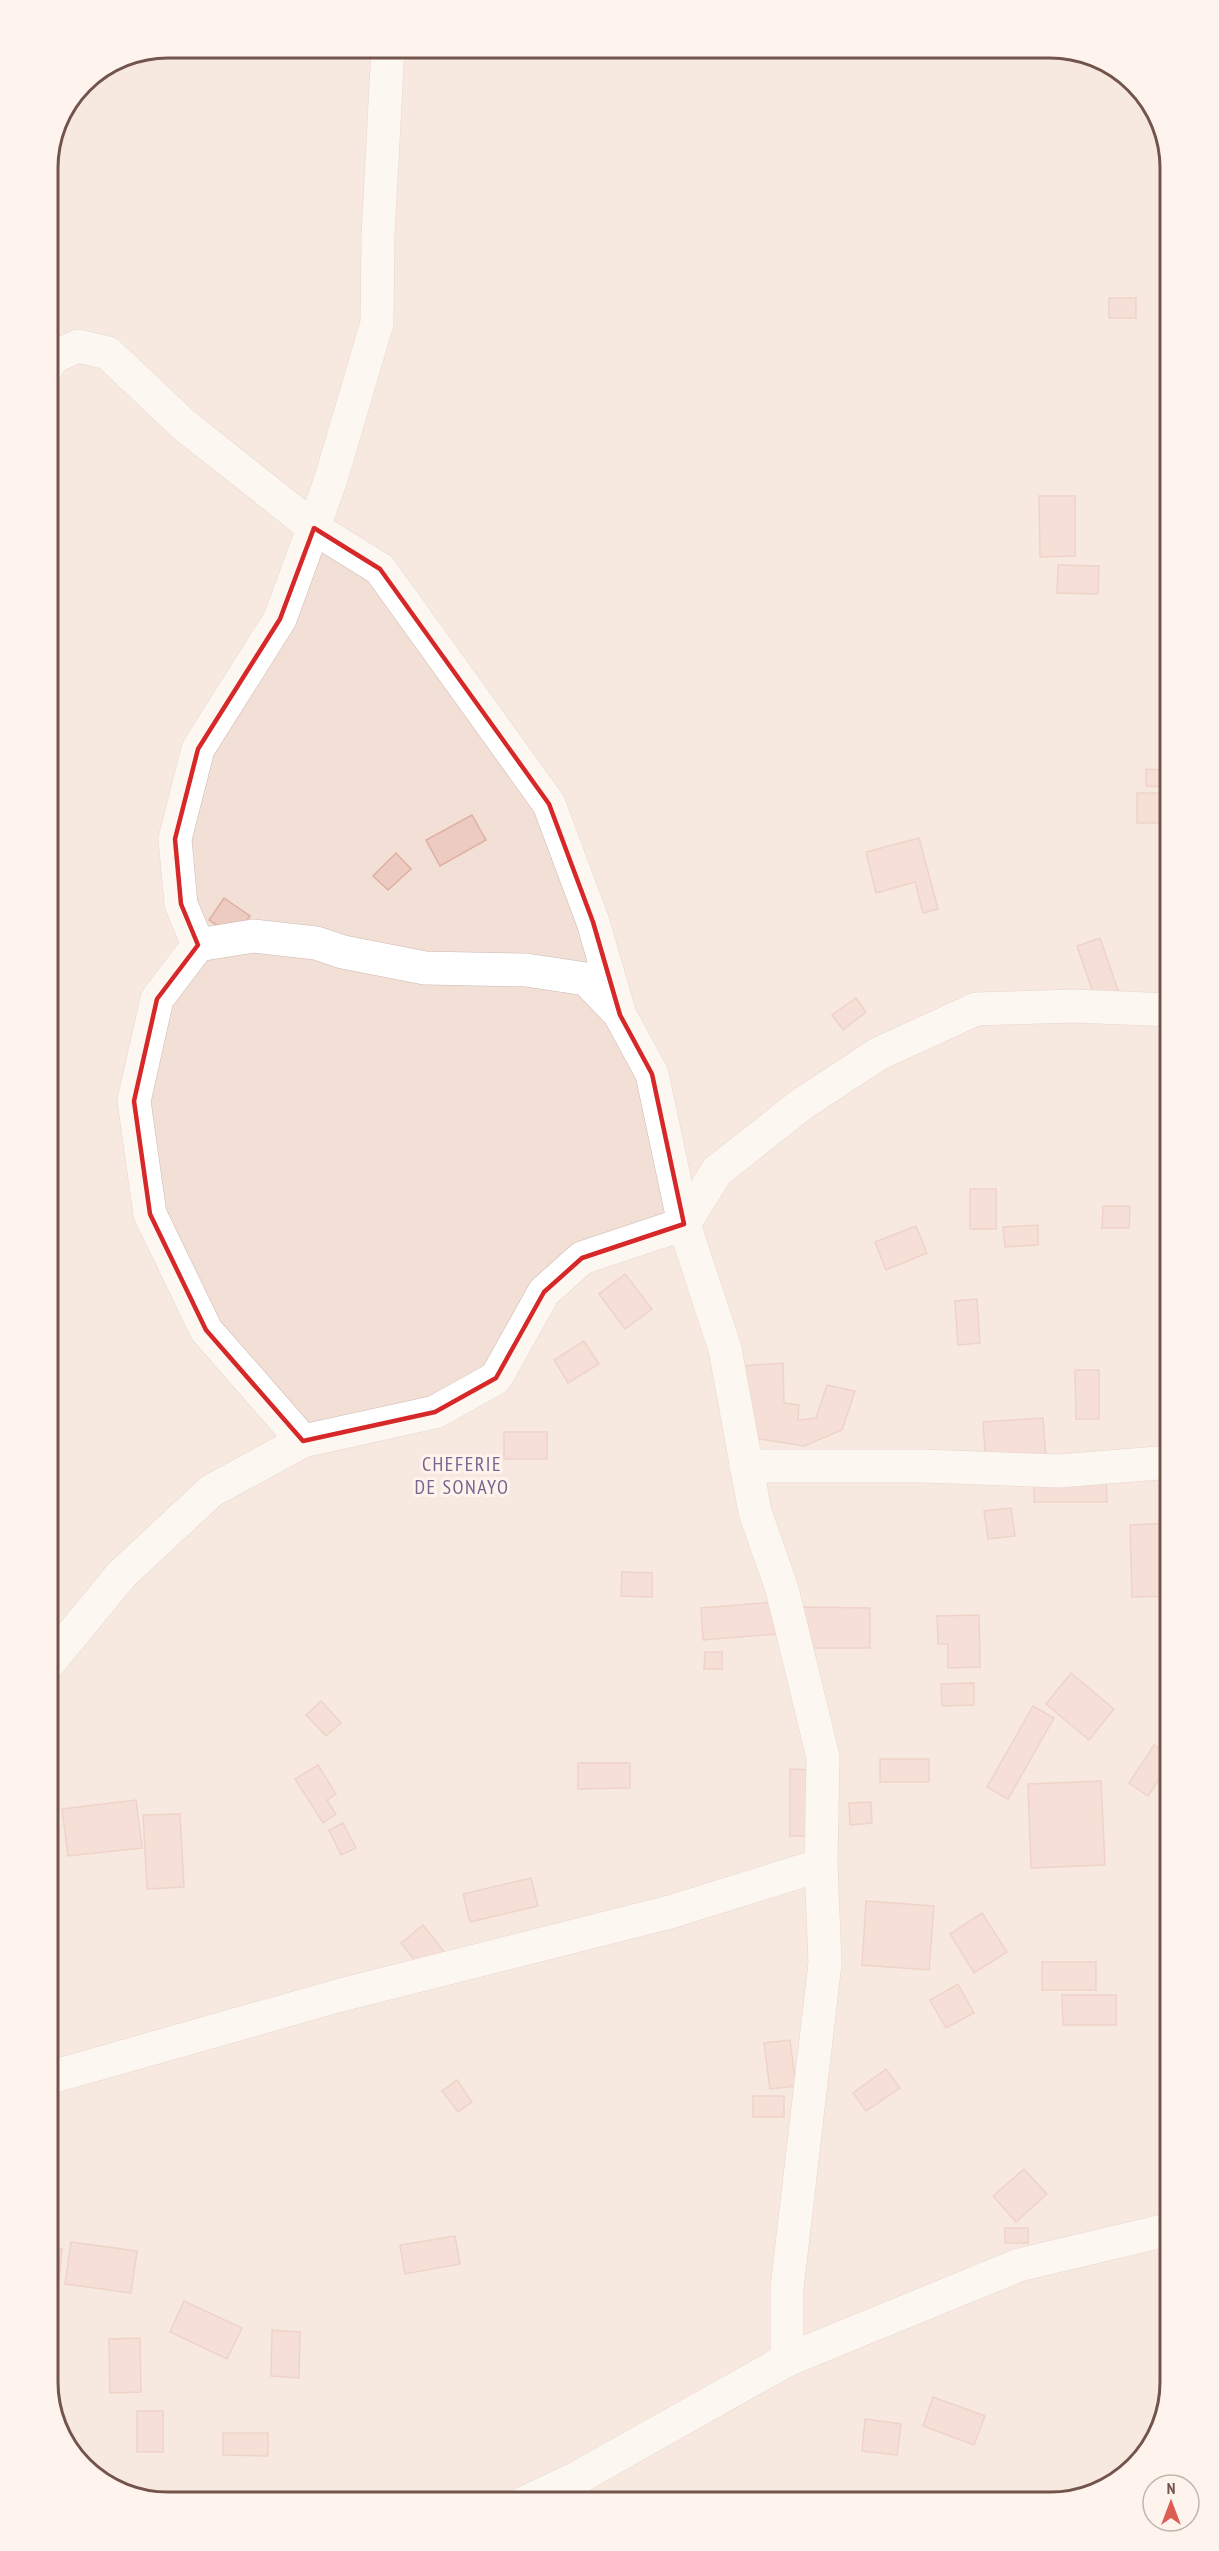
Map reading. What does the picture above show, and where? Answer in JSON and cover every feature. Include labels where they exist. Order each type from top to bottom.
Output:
[{"type":"street","points":[[198,945],[181,904],[175,839],[198,748],[280,619],[314,528],[377,323],[378,235],[387,58]]},
{"type":"street","points":[[59,354],[78,346],[108,353],[184,425],[314,528],[380,569],[549,804],[593,922],[620,1015],[652,1074],[684,1224],[725,1350],[755,1512],[782,1589],[823,1757],[821,1865],[825,1963],[787,2288],[787,2360]]},
{"type":"street","points":[[303,1441],[206,1330],[150,1214],[134,1101],[158,999],[198,945],[253,936],[316,943],[343,952],[425,968],[526,970],[586,979],[620,1015]]},
{"type":"street","points":[[58,1651],[121,1575],[211,1491],[303,1441],[435,1412],[496,1378],[544,1292],[582,1258],[684,1224],[717,1171],[802,1104],[878,1054],[976,1010],[1074,1006],[1160,1010]]},
{"type":"street","points":[[746,1466],[923,1466],[1058,1471],[1160,1463]]},
{"type":"street","points":[[58,2075],[337,1996],[670,1912],[821,1865]]},
{"type":"street","points":[[547,2492],[577,2478],[787,2360],[1019,2265],[1160,2232]]},
{"type":"highlighted area","points":[[314,528],[380,569],[549,804],[593,922],[620,1015],[652,1074],[684,1224],[582,1258],[544,1292],[496,1378],[435,1412],[303,1441],[206,1330],[150,1214],[134,1101],[157,999],[198,945],[181,904],[175,839],[198,749],[280,619]]},
{"type":"shaded area","points":[[154,59],[1058,59],[1086,64],[1112,77],[1123,86],[1146,114],[1157,140],[1160,161],[1160,2397],[1149,2431],[1133,2455],[1112,2474],[1086,2487],[1065,2492],[161,2492],[133,2487],[107,2474],[77,2444],[64,2418],[58,2382],[59,154],[62,140],[77,107],[96,86],[114,73],[133,64]]},
{"type":"building","points":[[1109,298],[1136,298],[1136,318],[1109,318]]},
{"type":"building","points":[[1039,496],[1075,496],[1075,556],[1040,557]]},
{"type":"building","points":[[1058,565],[1099,566],[1098,594],[1057,593]]},
{"type":"building","points":[[1146,769],[1160,770],[1160,787],[1146,786]]},
{"type":"building","points":[[1137,793],[1160,793],[1160,823],[1137,823]]},
{"type":"building","points":[[472,815],[486,840],[440,866],[426,840]]},
{"type":"building","points":[[919,838],[938,909],[923,913],[915,882],[876,893],[866,852]]},
{"type":"building","points":[[396,853],[411,869],[388,890],[373,876]]},
{"type":"building","points":[[224,898],[250,916],[235,937],[209,920]]},
{"type":"building","points":[[1100,938],[1121,999],[1098,1007],[1077,946]]},
{"type":"building","points":[[856,998],[866,1012],[843,1030],[832,1015]]},
{"type":"building","points":[[970,1189],[996,1189],[996,1229],[970,1229]]},
{"type":"building","points":[[1103,1206],[1130,1206],[1129,1228],[1102,1228]]},
{"type":"building","points":[[1038,1225],[1038,1245],[1005,1247],[1003,1227]]},
{"type":"building","points":[[916,1226],[927,1253],[886,1270],[875,1242]]},
{"type":"building","points":[[625,1274],[652,1309],[625,1329],[599,1294]]},
{"type":"building","points":[[977,1299],[980,1343],[958,1345],[955,1301]]},
{"type":"building","points":[[584,1341],[599,1364],[568,1383],[554,1360]]},
{"type":"building","points":[[783,1363],[784,1403],[799,1405],[798,1420],[816,1418],[827,1385],[855,1391],[842,1430],[804,1446],[754,1438],[741,1366]]},
{"type":"building","points":[[1075,1370],[1099,1370],[1099,1419],[1076,1419]]},
{"type":"building","points":[[1043,1418],[1046,1460],[986,1464],[983,1422]]},
{"type":"building","points":[[504,1432],[547,1432],[547,1459],[504,1459]]},
{"type":"building","points":[[1034,1477],[1106,1477],[1107,1502],[1034,1502]]},
{"type":"building","points":[[1011,1508],[1015,1536],[988,1539],[984,1511]]},
{"type":"building","points":[[1160,1524],[1160,1596],[1132,1597],[1130,1525]]},
{"type":"building","points":[[622,1572],[652,1573],[652,1597],[621,1596]]},
{"type":"building","points":[[775,1602],[778,1634],[703,1640],[701,1608]]},
{"type":"building","points":[[802,1607],[870,1608],[870,1648],[802,1648]]},
{"type":"building","points":[[979,1615],[980,1667],[948,1668],[948,1644],[938,1644],[937,1616]]},
{"type":"building","points":[[705,1652],[722,1652],[722,1669],[704,1669]]},
{"type":"building","points":[[1071,1673],[1114,1709],[1089,1740],[1046,1704]]},
{"type":"building","points":[[974,1683],[974,1705],[942,1706],[941,1684]]},
{"type":"building","points":[[321,1701],[341,1723],[326,1736],[306,1715]]},
{"type":"building","points":[[1033,1706],[1054,1718],[1008,1799],[987,1787]]},
{"type":"building","points":[[1154,1745],[1160,1749],[1160,1778],[1148,1796],[1129,1783]]},
{"type":"building","points":[[880,1759],[929,1759],[929,1782],[880,1782]]},
{"type":"building","points":[[578,1763],[630,1763],[630,1788],[578,1789]]},
{"type":"building","points":[[318,1765],[336,1794],[327,1800],[336,1814],[323,1823],[295,1779]]},
{"type":"building","points":[[790,1769],[821,1770],[821,1836],[790,1836]]},
{"type":"building","points":[[1101,1781],[1105,1865],[1031,1868],[1028,1784]]},
{"type":"building","points":[[136,1800],[142,1848],[68,1856],[62,1809]]},
{"type":"building","points":[[871,1802],[872,1823],[850,1825],[849,1803]]},
{"type":"building","points":[[180,1814],[184,1887],[147,1889],[143,1815]]},
{"type":"building","points":[[343,1823],[356,1848],[341,1855],[329,1830]]},
{"type":"building","points":[[531,1878],[538,1906],[470,1922],[463,1894]]},
{"type":"building","points":[[866,1901],[934,1906],[929,1970],[862,1965]]},
{"type":"building","points":[[982,1913],[1007,1952],[974,1973],[950,1934]]},
{"type":"building","points":[[423,1925],[445,1953],[423,1971],[401,1943]]},
{"type":"building","points":[[1042,1962],[1096,1962],[1096,1990],[1042,1990]]},
{"type":"building","points":[[958,1984],[974,2013],[946,2028],[930,2000]]},
{"type":"building","points":[[1062,1995],[1116,1995],[1116,2025],[1063,2025]]},
{"type":"building","points":[[790,2040],[796,2086],[770,2089],[764,2043]]},
{"type":"building","points":[[886,2069],[900,2088],[866,2111],[853,2093]]},
{"type":"building","points":[[457,2080],[472,2102],[458,2112],[442,2091]]},
{"type":"building","points":[[753,2096],[784,2096],[784,2117],[753,2117]]},
{"type":"building","points":[[1024,2169],[1047,2194],[1016,2222],[993,2196]]},
{"type":"building","points":[[1005,2228],[1028,2228],[1028,2243],[1005,2243]]},
{"type":"building","points":[[455,2236],[460,2264],[405,2274],[400,2245]]},
{"type":"building","points":[[71,2242],[137,2251],[131,2293],[65,2284]]},
{"type":"building","points":[[58,2248],[62,2249],[58,2287]]},
{"type":"building","points":[[184,2301],[242,2328],[227,2359],[170,2332]]},
{"type":"building","points":[[272,2330],[300,2332],[299,2378],[271,2376]]},
{"type":"building","points":[[140,2338],[141,2392],[110,2393],[109,2339]]},
{"type":"building","points":[[933,2397],[985,2416],[974,2445],[923,2426]]},
{"type":"building","points":[[137,2411],[163,2411],[163,2452],[137,2452]]},
{"type":"building","points":[[865,2419],[901,2424],[897,2455],[862,2451]]},
{"type":"building","points":[[223,2433],[268,2433],[268,2456],[223,2455]]},
{"type":"district","name":"CHEFERIE DE SONAYO","points":[[462,1476]]}]
